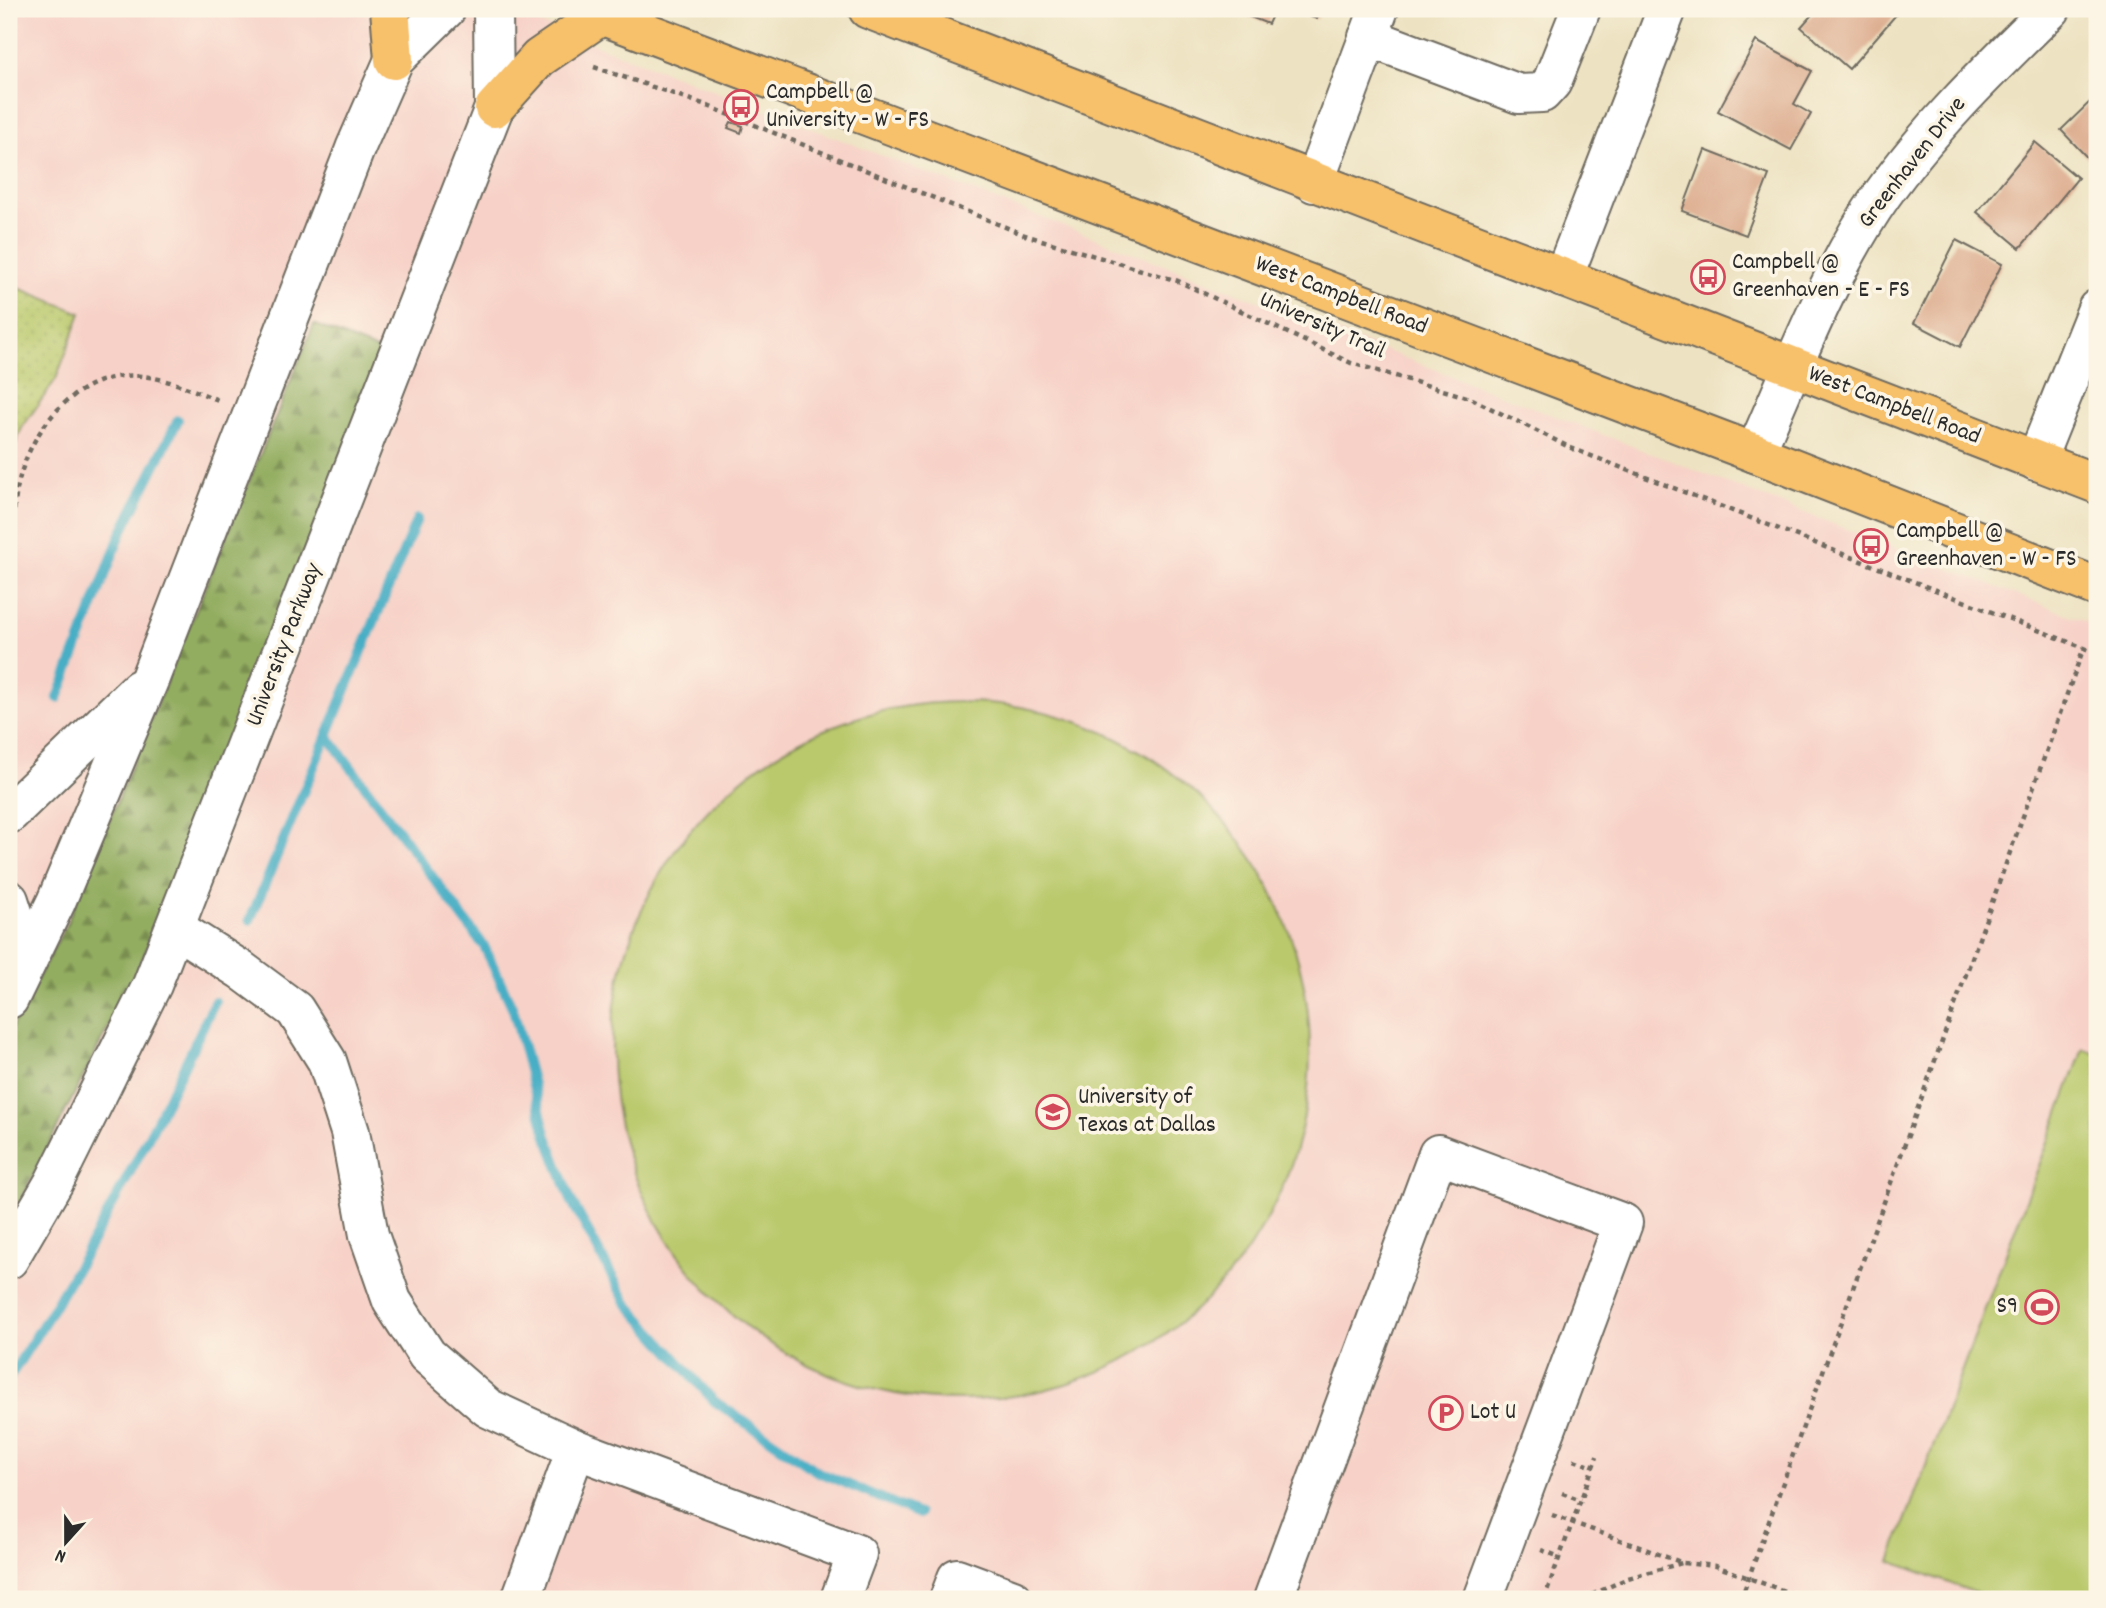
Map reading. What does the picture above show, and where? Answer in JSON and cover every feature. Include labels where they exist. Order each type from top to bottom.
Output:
[{"type":"main road","points":[[390,9],[394,60]]},
{"type":"main road","name":"West Campbell Road","points":[[867,9],[2097,484]]},
{"type":"main road","points":[[494,108],[539,58],[595,11]]},
{"type":"main road","name":"West Campbell Road","points":[[595,11],[1755,453],[2097,587]]},
{"type":"street","points":[[9,999],[56,902],[150,678],[350,162],[394,60],[446,9]]},
{"type":"street","name":"University Parkway","points":[[9,1259],[72,1145],[152,985],[494,108],[493,9]]},
{"type":"street","points":[[1314,183],[1374,23],[1519,94],[1542,93],[1552,82],[1581,9]]},
{"type":"street","points":[[1563,278],[1667,9]]},
{"type":"street","name":"Greenhaven Drive","points":[[1755,453],[1844,257],[1882,195],[1942,121],[2051,9]]},
{"type":"street","points":[[2036,461],[2097,309]]},
{"type":"street","points":[[9,814],[150,678]]},
{"type":"street","points":[[9,900],[28,959]]},
{"type":"street","points":[[175,928],[241,970],[295,1010],[327,1061],[350,1132],[369,1235],[392,1301],[428,1355],[488,1408],[576,1449],[857,1554],[840,1599]]},
{"type":"street","points":[[1273,1599],[1438,1154],[1623,1223],[1483,1599]]},
{"type":"street","points":[[521,1599],[576,1449]]},
{"type":"street","points":[[949,1599],[957,1578],[1013,1599]]},
{"type":"path","name":"University Trail","points":[[590,66],[703,104],[1025,235],[1178,281],[1351,363],[1470,397],[1572,448],[2097,653]]},
{"type":"path","points":[[9,640],[16,493],[25,458],[58,408],[81,390],[112,377],[140,376],[170,382],[225,403]]},
{"type":"path","points":[[1741,1599],[2084,647]]},
{"type":"path","points":[[1544,1599],[1598,1456]]},
{"type":"path","points":[[1573,1522],[1683,1563],[1716,1566],[1806,1599]]},
{"type":"path","points":[[1583,1599],[1628,1578],[1683,1563]]},
{"type":"shaded area","name":"University of Texas at Dallas","points":[[9,9],[503,9],[2097,626],[2097,1599],[9,1599]]},
{"type":"green space","points":[[9,284],[81,313],[56,379],[22,428],[9,459]]},
{"type":"green space","points":[[314,324],[384,353],[140,965],[9,1223],[9,1032],[66,925]]},
{"type":"green space","points":[[961,702],[1029,708],[1095,728],[1155,761],[1183,781],[1208,804],[1231,829],[1251,857],[1284,917],[1304,983],[1310,1051],[1304,1119],[1284,1185],[1251,1245],[1231,1273],[1208,1298],[1183,1321],[1155,1341],[1095,1374],[1029,1394],[961,1400],[893,1394],[827,1374],[767,1341],[739,1321],[714,1298],[691,1273],[671,1245],[638,1185],[618,1119],[612,1051],[618,983],[638,917],[671,857],[691,829],[714,804],[739,781],[767,761],[827,728],[893,708]]},
{"type":"green space","name":"S9","points":[[2083,1049],[2097,1054],[2097,1599],[1992,1599],[1890,1561]]},
{"type":"building","points":[[1230,9],[1275,9],[1268,24]]},
{"type":"building","points":[[1288,9],[1321,9],[1317,19]]},
{"type":"building","points":[[1817,9],[1901,9],[1849,69],[1801,27]]},
{"type":"building","points":[[1756,41],[1812,71],[1794,104],[1811,114],[1791,150],[1718,111]]},
{"type":"building","points":[[2097,95],[2097,168],[2061,130]]},
{"type":"building","points":[[731,122],[743,126],[741,133],[728,128]]},
{"type":"building","points":[[2035,142],[2078,178],[2020,248],[1977,212]]},
{"type":"building","points":[[1705,150],[1769,175],[1746,235],[1682,211]]},
{"type":"building","points":[[1956,240],[2002,264],[1960,347],[1914,323]]},
{"type":"waterway","points":[[58,698],[120,536],[178,420]]},
{"type":"waterway","points":[[250,920],[417,519]]},
{"type":"waterway","points":[[327,735],[484,946],[513,1009],[546,1134],[571,1200],[626,1302],[714,1401],[818,1472],[919,1514]]},
{"type":"waterway","points":[[9,1378],[66,1287],[119,1194],[215,1001]]},
{"type":"place","name":"Campbell @ University - W - FS","points":[[741,107]]},
{"type":"place","name":"Campbell @ Greenhaven - E - FS","points":[[1708,277]]},
{"type":"place","name":"Campbell @ Greenhaven - W - FS","points":[[1871,546]]},
{"type":"place","name":"University of Texas at Dallas","points":[[1053,1112]]},
{"type":"place","name":"S9","points":[[2042,1307]]},
{"type":"place","name":"Lot U","points":[[1446,1413]]}]
